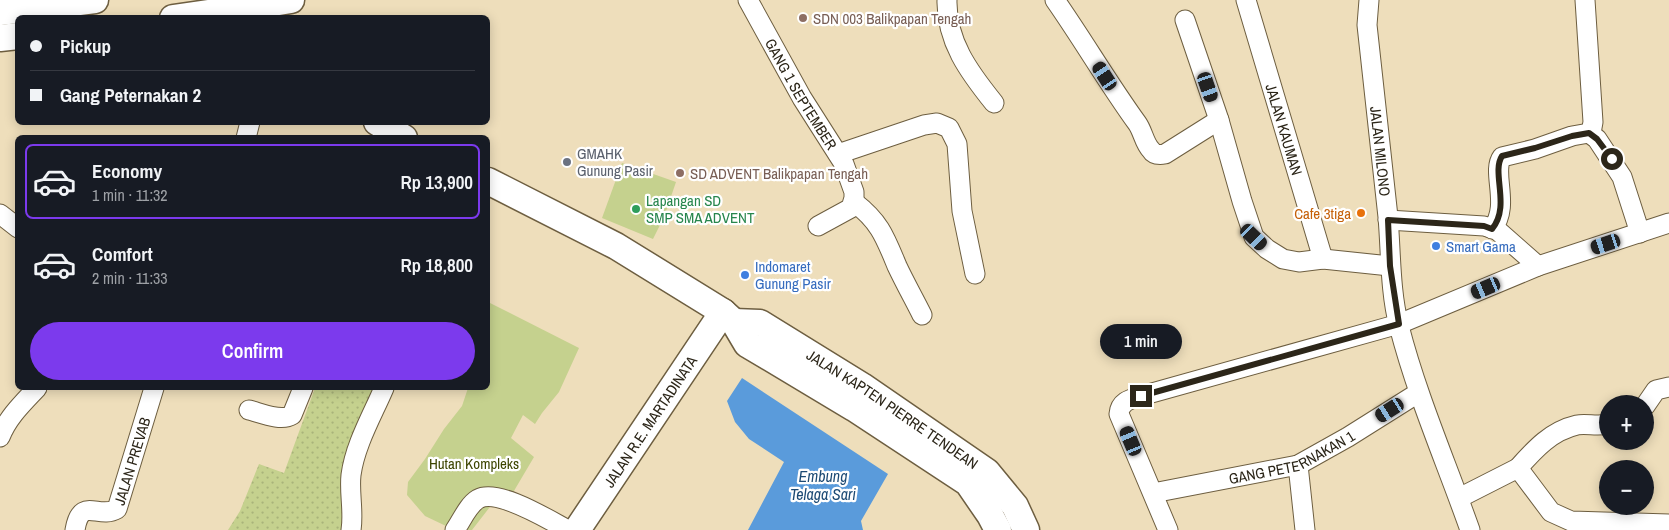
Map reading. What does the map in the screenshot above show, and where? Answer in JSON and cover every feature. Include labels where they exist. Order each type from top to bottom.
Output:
[{"type":"street","points":[[0,12],[95,0]]},
{"type":"street","points":[[192,15],[291,0]]},
{"type":"street","name":"GANG 1 SEPTEMBER","points":[[748,0],[802,98],[844,164],[854,192],[854,202]]},
{"type":"street","points":[[947,0],[949,27],[961,59],[994,103]]},
{"type":"street","points":[[1055,0],[1138,124],[1152,152],[1158,155],[1165,154],[1220,120]]},
{"type":"street","name":"JALAN KAUMAN","points":[[1246,0],[1323,259]]},
{"type":"street","name":"JALAN MILONO","points":[[1369,0],[1368,25],[1388,220],[1390,266],[1399,324],[1418,393],[1470,530]]},
{"type":"street","points":[[1585,0],[1593,122],[1591,133],[1612,159],[1622,177],[1640,233]]},
{"type":"street","points":[[1185,20],[1220,120],[1254,237],[1267,249],[1283,259],[1299,262],[1323,259],[1390,266]]},
{"type":"street","points":[[0,38],[15,36]]},
{"type":"street","points":[[838,154],[924,125],[937,123],[949,128],[957,144],[962,211],[975,274]]},
{"type":"street","points":[[382,125],[399,135]]},
{"type":"street","points":[[1492,229],[1499,217],[1501,194],[1499,162],[1502,156],[1572,136],[1591,133]]},
{"type":"street","name":"JALAN KAPTEN PIERRE TENDEAN","points":[[490,182],[616,246],[729,317],[760,323],[862,386],[987,472],[1015,506],[1026,530]]},
{"type":"street","points":[[818,226],[850,208],[854,202],[873,218],[888,241],[897,266],[922,315]]},
{"type":"street","points":[[0,214],[15,226]]},
{"type":"street","points":[[1388,220],[1484,226],[1497,230],[1538,266]]},
{"type":"street","points":[[1168,530],[1120,414],[1119,410],[1126,402],[1141,396],[1399,324],[1538,266],[1669,223]]},
{"type":"street","name":"JALAN KAPTEN PIERRE TENDEAN","points":[[729,317],[747,344],[854,408],[968,483],[998,530]]},
{"type":"street","name":"JALAN R.E. MARTADINATA","points":[[577,530],[729,317]]},
{"type":"street","points":[[1653,395],[1656,390],[1669,387]]},
{"type":"street","points":[[0,437],[5,424],[14,411],[35,390]]},
{"type":"street","name":"JALAN PREVAB","points":[[75,530],[77,518],[81,513],[86,511],[113,512],[117,510],[153,390]]},
{"type":"street","points":[[249,410],[289,417],[292,415],[301,390]]},
{"type":"street","points":[[352,530],[351,478],[354,461],[383,390]]},
{"type":"street","name":"GANG PETERNAKAN 1","points":[[1153,493],[1298,466],[1418,393]]},
{"type":"street","points":[[1459,498],[1518,468],[1543,441],[1559,431],[1578,424],[1599,426]]},
{"type":"street","points":[[1298,466],[1306,530]]},
{"type":"street","points":[[1518,468],[1551,512],[1571,521],[1669,524]]},
{"type":"street","points":[[455,530],[472,504],[481,497],[490,496],[499,497],[530,510],[568,530]]},
{"type":"green space","name":"Lapangan SD SMP SMA ADVENT","points":[[622,163],[676,182],[664,217],[653,239],[602,218]]},
{"type":"green space","name":"Hutan Kompleks","points":[[490,303],[579,348],[559,392],[535,424],[523,415],[511,438],[534,457],[508,501],[493,503],[472,530],[446,526],[425,516],[407,495],[408,482],[462,406],[467,390],[490,390]]},
{"type":"green space","points":[[314,390],[389,390],[364,455],[349,530],[228,530],[240,511],[259,464],[284,473]]},
{"type":"water","name":"Embung Telaga Sari","points":[[742,378],[888,474],[861,521],[863,530],[748,530],[784,462],[749,439],[735,422],[727,401]]},
{"type":"place","name":"SDN 003 Balikpapan Tengah","points":[[803,18]]},
{"type":"place","name":"GMAHK Gunung Pasir","points":[[567,162]]},
{"type":"place","name":"SD ADVENT Balikpapan Tengah","points":[[680,173]]},
{"type":"place","name":"Lapangan SD SMP SMA ADVENT","points":[[636,209]]},
{"type":"place","name":"Cafe 3tiga","points":[[1361,213]]},
{"type":"place","name":"Smart Gama","points":[[1436,246]]},
{"type":"place","name":"Indomaret Gunung Pasir","points":[[745,275]]},
{"type":"route","points":[[1141,396],[1399,324],[1390,266],[1388,220],[1484,226],[1492,229],[1499,220],[1501,194],[1499,162],[1502,156],[1545,146],[1572,136],[1591,133],[1612,159]]}]
